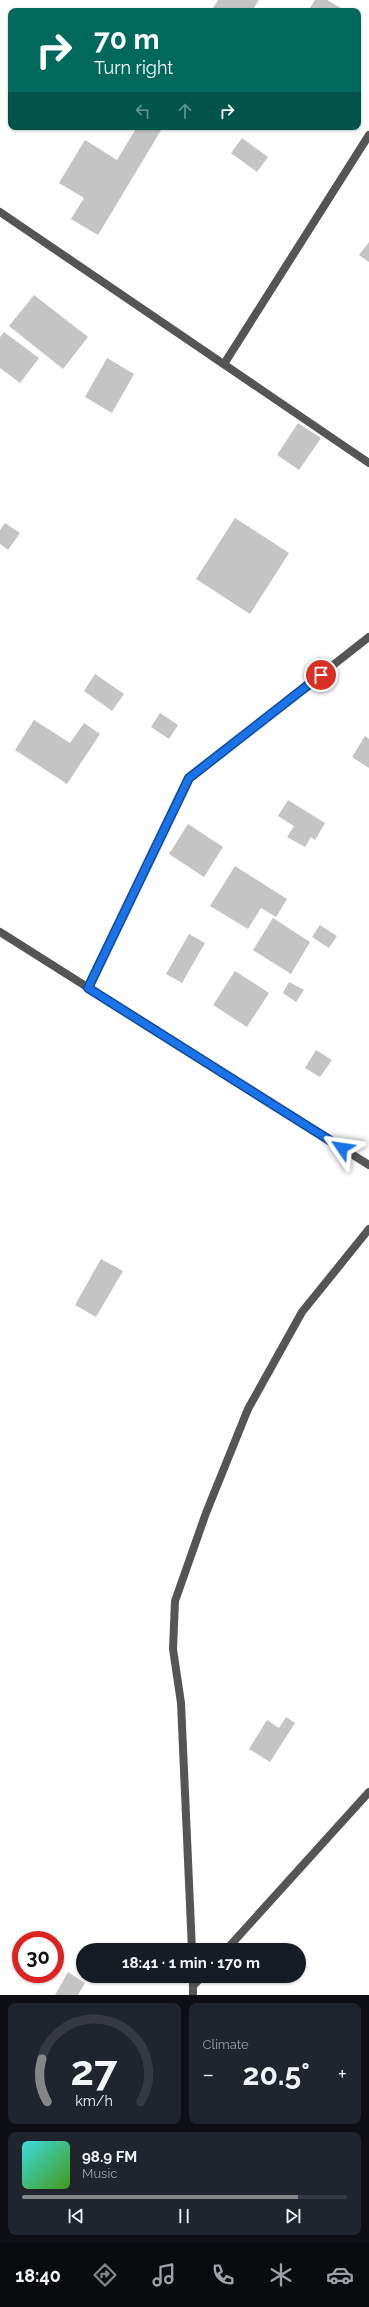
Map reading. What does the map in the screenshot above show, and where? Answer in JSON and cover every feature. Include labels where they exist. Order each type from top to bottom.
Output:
[{"type":"street","points":[[224,364],[369,136]]},
{"type":"street","points":[[0,212],[369,463]]},
{"type":"street","points":[[88,988],[189,778],[369,637]]},
{"type":"street","points":[[0,932],[369,1165]]},
{"type":"street","points":[[192,1943],[182,1703],[173,1649],[175,1601],[206,1513],[248,1409],[302,1312],[369,1229]]},
{"type":"street","points":[[232,1943],[369,1792]]},
{"type":"street","points":[[193,1995],[193,1986],[196,1983]]},
{"type":"building","points":[[218,0],[259,0],[254,8],[213,8]]},
{"type":"building","points":[[315,0],[327,0],[341,8],[310,8]]},
{"type":"building","points":[[135,130],[161,130],[98,235],[71,219],[84,198],[59,183],[85,140],[117,160]]},
{"type":"building","points":[[242,138],[268,157],[257,172],[231,153]]},
{"type":"building","points":[[369,242],[369,262],[359,255]]},
{"type":"building","points":[[34,295],[88,337],[63,369],[9,326]]},
{"type":"building","points":[[4,332],[39,358],[20,383],[0,368],[0,337]]},
{"type":"building","points":[[107,358],[134,374],[112,413],[85,397]]},
{"type":"building","points":[[298,423],[321,438],[299,470],[277,455]]},
{"type":"building","points":[[235,518],[289,553],[250,614],[196,579]]},
{"type":"building","points":[[5,523],[20,533],[8,550],[0,544],[0,530]]},
{"type":"building","points":[[95,674],[124,694],[112,711],[84,691]]},
{"type":"building","points":[[160,713],[178,725],[169,739],[151,727]]},
{"type":"building","points":[[34,720],[70,743],[84,723],[100,734],[67,784],[15,750]]},
{"type":"building","points":[[365,736],[369,739],[369,768],[352,757]]},
{"type":"building","points":[[288,800],[325,823],[315,840],[311,837],[305,847],[287,837],[294,826],[278,816]]},
{"type":"building","points":[[188,824],[223,847],[204,877],[169,854]]},
{"type":"building","points":[[235,866],[287,899],[276,917],[261,908],[248,929],[210,906]]},
{"type":"building","points":[[273,918],[310,942],[291,974],[253,950]]},
{"type":"building","points":[[320,925],[337,936],[329,948],[312,937]]},
{"type":"building","points":[[189,934],[205,943],[182,983],[166,974]]},
{"type":"building","points":[[235,971],[269,993],[247,1027],[213,1005]]},
{"type":"building","points":[[289,982],[304,990],[296,1002],[283,993]]},
{"type":"building","points":[[316,1050],[332,1060],[320,1077],[305,1068]]},
{"type":"building","points":[[101,1259],[123,1271],[96,1317],[75,1305]]},
{"type":"building","points":[[286,1717],[295,1723],[270,1762],[249,1749],[267,1720],[279,1728]]},
{"type":"building","points":[[68,1972],[76,1977],[76,1983],[85,1983],[78,1995],[55,1995],[62,1983],[64,1983],[64,1979]]},
{"type":"route","points":[[321,675],[189,778],[88,988],[342,1148]]}]
